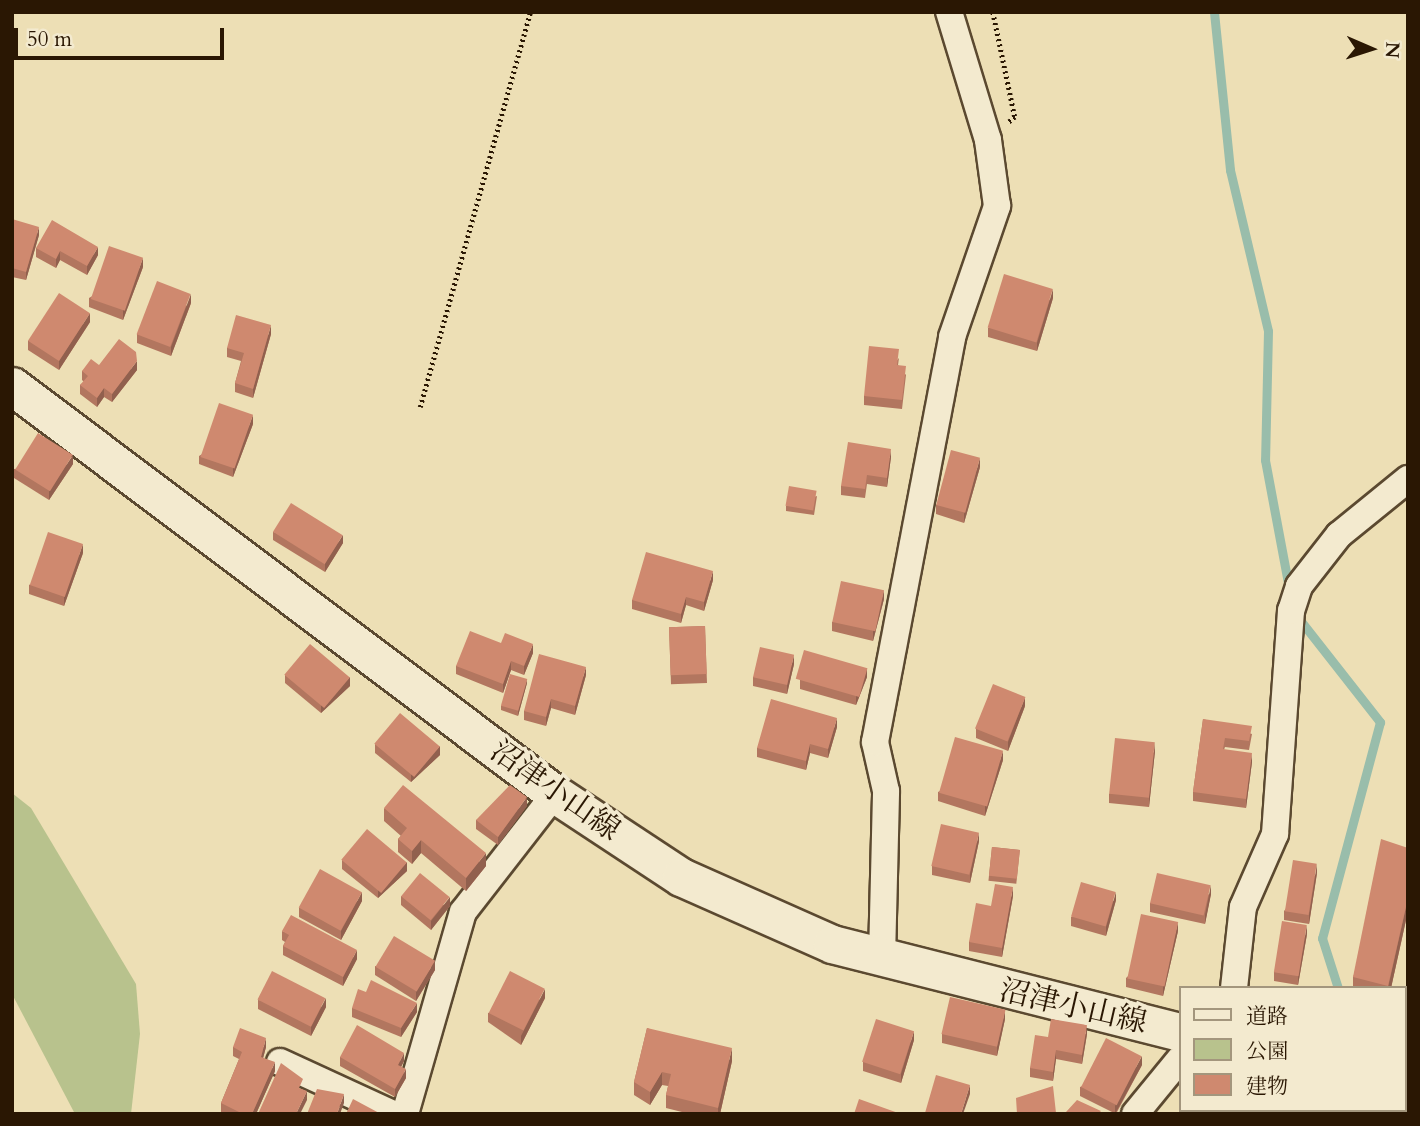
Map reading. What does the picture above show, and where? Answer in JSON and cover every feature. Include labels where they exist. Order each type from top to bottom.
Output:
[{"type":"main road","name":"沼津小山線","points":[[12,386],[555,794],[681,877],[774,921],[882,958],[1178,1032]]},
{"type":"street","points":[[882,958],[886,790],[875,742],[952,337],[997,206],[988,140],[949,12]]},
{"type":"street","points":[[1234,986],[1243,907],[1275,834],[1291,611],[1299,586],[1339,535],[1408,479]]},
{"type":"street","points":[[405,1114],[463,912],[555,794]]},
{"type":"street","points":[[1135,1114],[1178,1061]]},
{"type":"street","points":[[281,1062],[393,1114]]},
{"type":"path","points":[[420,407],[530,12]]},
{"type":"path","points":[[988,140],[1015,117],[993,12]]},
{"type":"green space","points":[[12,793],[31,808],[136,984],[140,1034],[131,1114],[75,1114],[12,994]]},
{"type":"building","points":[[12,219],[39,227],[26,272],[12,268]]},
{"type":"building","points":[[52,220],[98,247],[87,266],[60,251],[56,259],[36,248]]},
{"type":"building","points":[[109,246],[143,258],[125,311],[91,299]]},
{"type":"building","points":[[1004,274],[1053,289],[1036,342],[988,328]]},
{"type":"building","points":[[157,281],[191,294],[170,347],[137,334]]},
{"type":"building","points":[[59,293],[90,313],[59,361],[28,341]]},
{"type":"building","points":[[236,315],[271,325],[253,389],[235,383],[244,353],[227,348]]},
{"type":"building","points":[[119,339],[136,352],[137,361],[112,394],[104,388],[97,398],[80,385],[88,376],[82,371],[91,359],[99,365]]},
{"type":"building","points":[[869,346],[899,349],[897,365],[906,366],[902,400],[864,396]]},
{"type":"building","points":[[219,403],[253,415],[234,469],[200,457]]},
{"type":"building","points":[[38,433],[73,455],[50,491],[15,469]]},
{"type":"building","points":[[848,442],[891,449],[887,478],[867,475],[865,489],[841,486]]},
{"type":"building","points":[[951,450],[980,458],[965,513],[936,505]]},
{"type":"building","points":[[789,486],[817,491],[813,511],[786,506]]},
{"type":"building","points":[[291,503],[343,535],[325,564],[273,532]]},
{"type":"building","points":[[48,532],[83,544],[65,597],[30,585]]},
{"type":"building","points":[[646,552],[713,571],[704,602],[686,597],[681,614],[632,600]]},
{"type":"building","points":[[841,581],[884,590],[875,631],[832,622]]},
{"type":"building","points":[[705,626],[707,674],[671,675],[669,627]]},
{"type":"building","points":[[470,631],[501,643],[505,633],[533,644],[524,666],[511,661],[503,684],[456,666]]},
{"type":"building","points":[[310,644],[350,677],[324,708],[284,675]]},
{"type":"building","points":[[760,647],[794,655],[787,685],[753,677]]},
{"type":"building","points":[[804,650],[867,668],[859,697],[796,679]]},
{"type":"building","points":[[539,654],[586,667],[575,706],[551,699],[546,717],[524,711]]},
{"type":"building","points":[[510,674],[527,679],[518,711],[501,706]]},
{"type":"building","points":[[993,684],[1025,697],[1007,742],[975,729]]},
{"type":"building","points":[[771,699],[837,718],[828,749],[810,744],[806,761],[757,748]]},
{"type":"building","points":[[400,713],[440,746],[414,777],[374,744]]},
{"type":"building","points":[[1203,719],[1252,726],[1249,741],[1225,738],[1223,749],[1252,753],[1246,799],[1193,792]]},
{"type":"building","points":[[955,737],[1003,751],[987,807],[939,793]]},
{"type":"building","points":[[1115,738],[1155,742],[1149,798],[1109,794]]},
{"type":"building","points":[[403,785],[486,853],[466,878],[421,840],[412,851],[398,839],[407,828],[384,808]]},
{"type":"building","points":[[510,785],[527,797],[498,837],[476,820]]},
{"type":"building","points":[[941,824],[979,833],[969,875],[931,866]]},
{"type":"building","points":[[367,829],[407,862],[381,893],[341,860]]},
{"type":"building","points":[[1381,839],[1408,848],[1408,898],[1388,986],[1353,977]]},
{"type":"building","points":[[992,847],[1020,850],[1017,879],[989,876]]},
{"type":"building","points":[[1293,860],[1317,864],[1309,915],[1285,911]]},
{"type":"building","points":[[320,869],[362,892],[341,931],[299,907]]},
{"type":"building","points":[[420,873],[450,897],[431,920],[401,896]]},
{"type":"building","points":[[1157,873],[1211,885],[1204,916],[1150,903]]},
{"type":"building","points":[[1081,882],[1116,892],[1106,927],[1071,917]]},
{"type":"building","points":[[995,884],[1013,887],[1002,948],[969,942],[976,903],[991,906]]},
{"type":"building","points":[[1141,914],[1178,922],[1164,986],[1127,979]]},
{"type":"building","points":[[291,915],[357,950],[343,977],[283,946],[289,935],[282,931]]},
{"type":"building","points":[[1282,921],[1307,925],[1299,976],[1274,972]]},
{"type":"building","points":[[394,936],[435,961],[417,992],[375,967]]},
{"type":"building","points":[[272,971],[325,998],[311,1027],[257,1000]]},
{"type":"building","points":[[510,971],[545,989],[523,1031],[489,1013]]},
{"type":"building","points":[[371,980],[417,1003],[401,1028],[352,1008],[358,989],[366,992]]},
{"type":"building","points":[[950,997],[1006,1010],[997,1047],[941,1034]]},
{"type":"building","points":[[876,1019],[914,1031],[900,1074],[862,1062]]},
{"type":"building","points":[[1051,1019],[1087,1025],[1082,1055],[1056,1050],[1053,1072],[1030,1068],[1035,1035],[1048,1037]]},
{"type":"building","points":[[357,1025],[404,1053],[398,1065],[406,1069],[395,1089],[340,1057]]},
{"type":"building","points":[[240,1028],[266,1038],[261,1057],[275,1062],[252,1114],[243,1114],[221,1103],[242,1052],[233,1047]]},
{"type":"building","points":[[647,1028],[732,1048],[718,1108],[666,1095],[671,1074],[662,1072],[650,1092],[634,1082]]},
{"type":"building","points":[[1106,1038],[1142,1056],[1117,1105],[1081,1087]]},
{"type":"building","points":[[281,1063],[303,1079],[299,1088],[307,1091],[296,1114],[258,1114]]},
{"type":"building","points":[[936,1075],[970,1085],[961,1114],[925,1113]]},
{"type":"building","points":[[1053,1086],[1056,1113],[1066,1112],[1077,1100],[1101,1111],[1098,1114],[1017,1114],[1016,1098]]},
{"type":"building","points":[[317,1089],[344,1094],[337,1114],[307,1114]]},
{"type":"building","points":[[353,1099],[381,1114],[346,1114]]},
{"type":"building","points":[[859,1099],[901,1114],[854,1114]]},
{"type":"waterway","points":[[1214,12],[1230,170],[1268,331],[1265,460],[1290,593]]},
{"type":"waterway","points":[[1300,620],[1380,722],[1322,938],[1337,986]]}]
